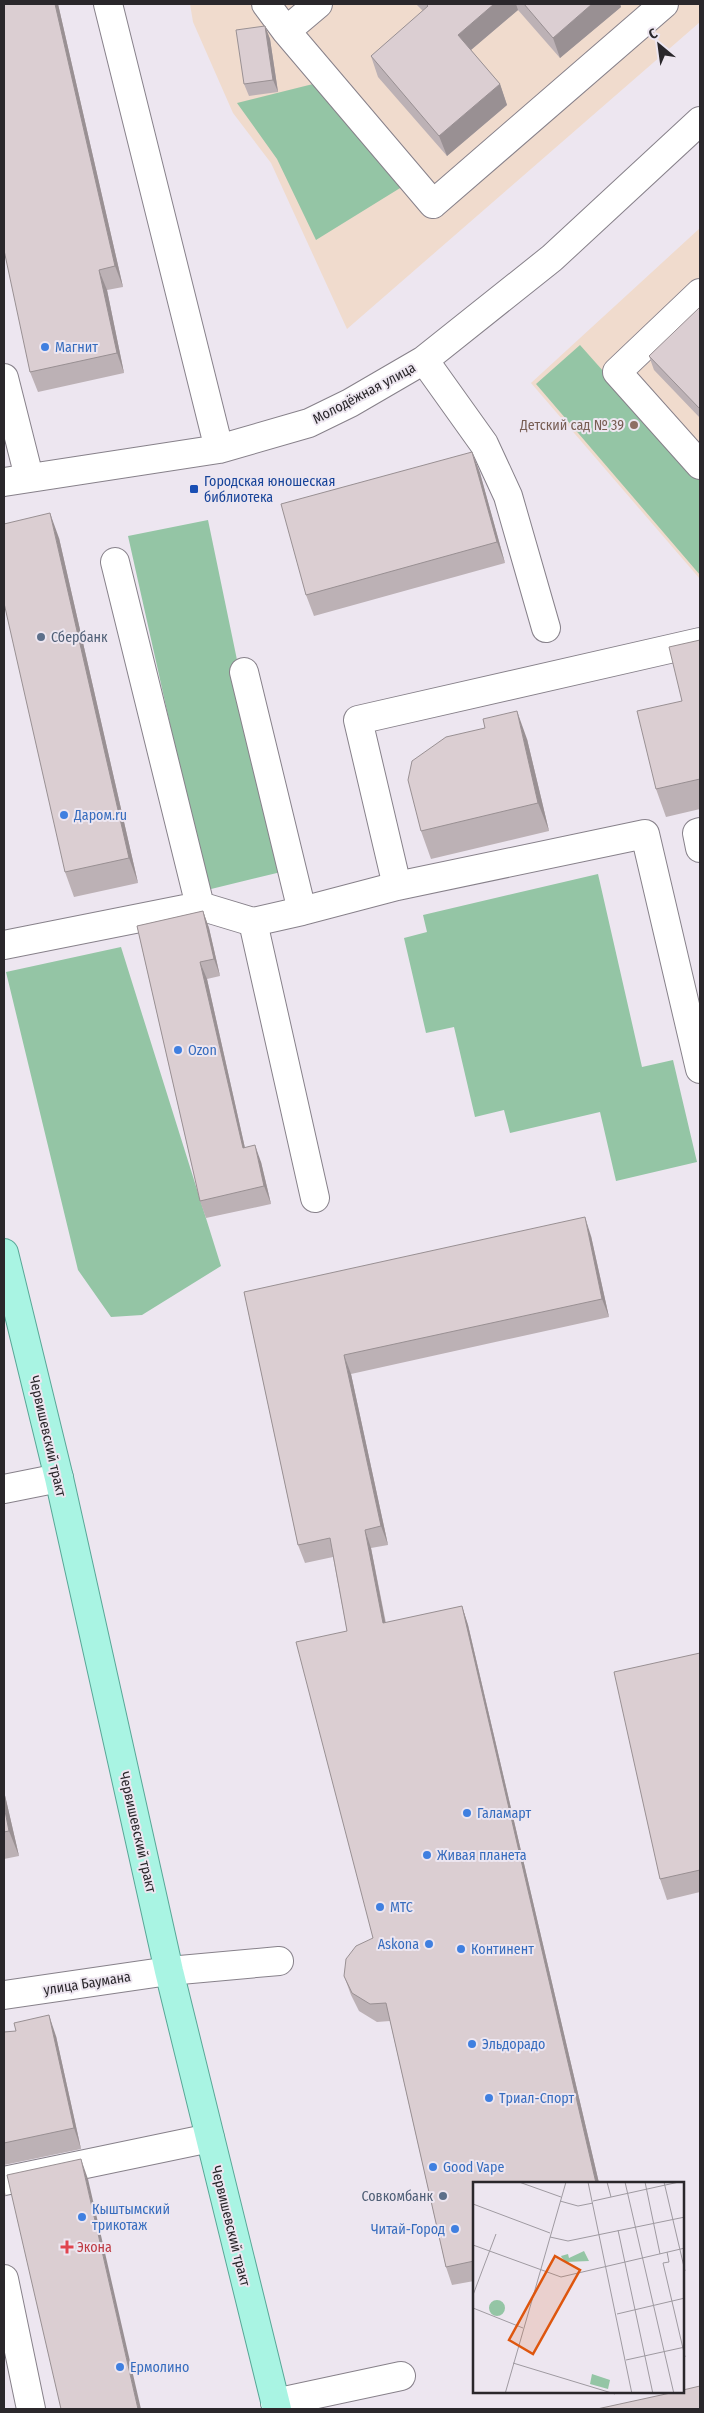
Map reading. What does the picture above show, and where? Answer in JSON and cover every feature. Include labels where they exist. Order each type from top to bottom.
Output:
[{"type":"main road","name":"Червишевский тракт","points":[[4,1253],[59,1478],[169,1971],[276,2406]]},
{"type":"street","points":[[108,4],[219,449]]},
{"type":"street","points":[[266,4],[286,31],[433,204],[664,4]]},
{"type":"street","points":[[286,31],[318,4]]},
{"type":"street","name":"Молодёжная улица","points":[[16,480],[219,449],[310,423],[383,386],[424,360],[552,258],[700,121]]},
{"type":"street","points":[[700,293],[617,372],[700,465]]},
{"type":"street","points":[[424,360],[484,444],[508,496],[546,628]]},
{"type":"street","points":[[4,378],[16,480]]},
{"type":"street","points":[[115,562],[200,906]]},
{"type":"street","points":[[397,886],[358,720],[700,642]]},
{"type":"street","points":[[244,672],[302,911]]},
{"type":"street","points":[[700,832],[697,833],[700,848]]},
{"type":"street","points":[[4,946],[200,906],[253,922],[397,886],[645,834],[700,1069]]},
{"type":"street","points":[[253,922],[315,1198]]},
{"type":"street","points":[[4,1489],[59,1478]]},
{"type":"street","name":"улица Баумана","points":[[4,1995],[169,1971],[279,1961]]},
{"type":"street","points":[[4,2181],[210,2138]]},
{"type":"street","points":[[4,2279],[31,2409]]},
{"type":"street","points":[[276,2406],[401,2376]]},
{"type":"shaded area","points":[[190,4],[700,4],[700,22],[347,329],[271,163],[233,113],[193,22]]},
{"type":"shaded area","name":"Детский сад № 39","points":[[700,228],[700,579],[531,383]]},
{"type":"green space","points":[[321,82],[405,185],[316,240],[277,159],[237,103]]},
{"type":"green space","points":[[580,345],[700,480],[700,575],[536,384]]},
{"type":"green space","points":[[208,520],[281,872],[207,890],[128,536]]},
{"type":"green space","points":[[598,874],[642,1067],[673,1060],[697,1162],[616,1181],[600,1112],[510,1133],[504,1110],[475,1117],[454,1027],[426,1033],[404,938],[427,932],[423,915]]},
{"type":"green space","points":[[121,947],[221,1266],[142,1315],[111,1317],[78,1270],[6,972]]},
{"type":"building","points":[[4,4],[55,4],[115,266],[99,270],[117,353],[30,372],[4,250]]},
{"type":"building","points":[[426,4],[494,4],[458,35],[500,84],[439,136],[371,56],[428,6]]},
{"type":"building","points":[[524,4],[592,4],[553,38]]},
{"type":"building","points":[[265,26],[273,80],[244,84],[236,30]]},
{"type":"building","points":[[700,307],[700,409],[649,356]]},
{"type":"building","points":[[472,452],[497,542],[306,595],[281,504]]},
{"type":"building","points":[[50,513],[129,858],[65,872],[4,603],[4,524]]},
{"type":"building","points":[[700,640],[700,779],[656,789],[637,711],[682,701],[669,647]]},
{"type":"building","points":[[517,711],[538,803],[421,831],[408,780],[412,761],[446,737],[485,728],[483,719]]},
{"type":"building","points":[[203,911],[214,959],[200,962],[243,1148],[255,1145],[264,1186],[200,1201],[137,926]]},
{"type":"building","name":"Континент","points":[[585,1217],[602,1299],[344,1355],[381,1526],[365,1530],[383,1623],[462,1606],[596,2182],[473,2182],[473,2261],[446,2267],[386,2003],[370,2004],[352,1993],[344,1976],[346,1959],[356,1946],[373,1938],[296,1642],[347,1631],[330,1538],[298,1545],[244,1292]]},
{"type":"building","points":[[700,1653],[700,1870],[660,1879],[614,1672]]},
{"type":"building","points":[[4,1806],[9,1831],[4,1832]]},
{"type":"building","points":[[49,2015],[74,2128],[4,2143],[4,2032],[16,2031],[14,2023]]},
{"type":"building","points":[[81,2159],[138,2409],[61,2409],[7,2175]]},
{"type":"building","points":[[700,2386],[700,2409],[597,2409],[670,2393],[684,2393],[684,2390]]},
{"type":"place","name":"Магнит","points":[[45,347]]},
{"type":"place","name":"Детский сад № 39","points":[[634,425]]},
{"type":"place","name":"Городская юношеская библиотека","points":[[194,489]]},
{"type":"place","name":"Сбербанк","points":[[41,637]]},
{"type":"place","name":"Даром.ru","points":[[64,815]]},
{"type":"place","name":"Ozon","points":[[178,1050]]},
{"type":"place","name":"Галамарт","points":[[467,1813]]},
{"type":"place","name":"Живая планета","points":[[427,1855]]},
{"type":"place","name":"МТС","points":[[380,1907]]},
{"type":"place","name":"Askona","points":[[429,1944]]},
{"type":"place","name":"Континент","points":[[461,1949]]},
{"type":"place","name":"Эльдорадо","points":[[472,2044]]},
{"type":"place","name":"Триал-Спорт","points":[[489,2098]]},
{"type":"place","name":"Good Vape","points":[[433,2167]]},
{"type":"place","name":"Совкомбанк","points":[[443,2196]]},
{"type":"place","name":"Кыштымский трикотаж","points":[[82,2217]]},
{"type":"place","name":"Читай-Город","points":[[455,2229]]},
{"type":"place","name":"Экона","points":[[67,2247]]},
{"type":"place","name":"Ермолино","points":[[120,2367]]}]
